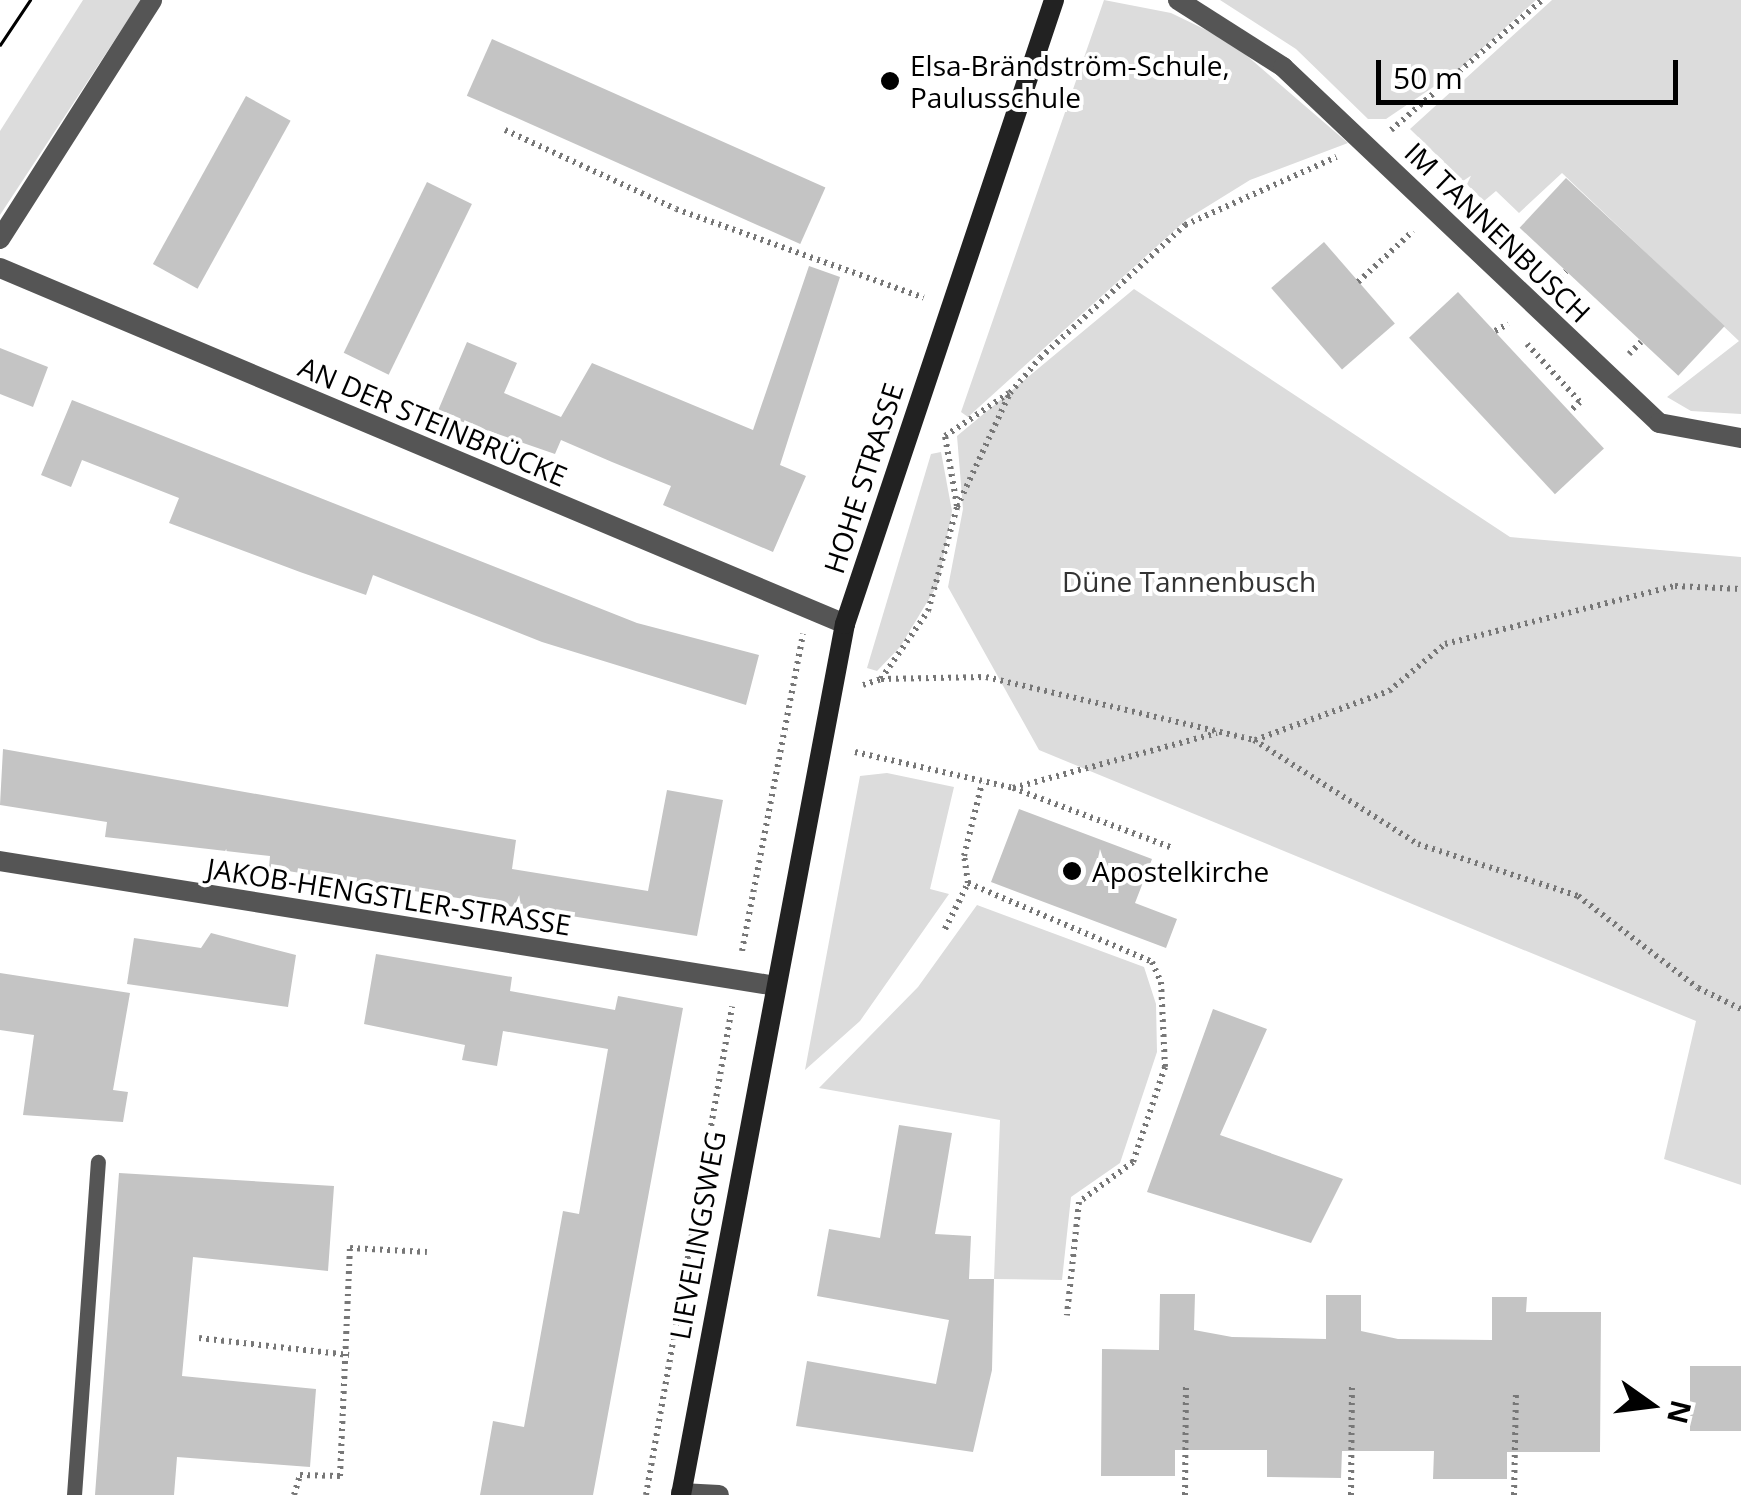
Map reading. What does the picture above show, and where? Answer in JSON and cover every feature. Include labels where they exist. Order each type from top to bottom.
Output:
[{"type":"street","points":[[0,240],[152,0]]},
{"type":"street","name":"HOHE STRASSE","points":[[770,985],[845,624],[948,307],[1054,0]]},
{"type":"street","name":"IM TANNENBUSCH","points":[[1178,0],[1284,67],[1659,423],[1741,438]]},
{"type":"street","name":"AN DER STEINBRÜCKE","points":[[0,268],[845,624]]},
{"type":"street","name":"JAKOB-HENGSTLER-STRASSE","points":[[0,861],[770,985]]},
{"type":"street","name":"LIEVELINGSWEG","points":[[681,1494],[770,985]]},
{"type":"street","points":[[681,1494],[719,1495]]},
{"type":"lane","points":[[74,1495],[98,1162]]},
{"type":"path","points":[[957,507],[945,436],[1010,393],[1185,225],[1298,168],[1370,146],[1542,0]]},
{"type":"path","points":[[506,130],[676,208],[948,307]]},
{"type":"path","points":[[1358,282],[1436,210]]},
{"type":"path","points":[[1495,332],[1506,321],[1580,402],[1569,412]]},
{"type":"path","points":[[880,679],[943,583],[957,507],[1010,393]]},
{"type":"path","points":[[1254,740],[1388,691],[1445,644],[1675,586],[1741,589]]},
{"type":"path","points":[[646,1495],[737,980],[809,609]]},
{"type":"path","points":[[863,685],[880,679],[986,677],[1254,740],[1418,844],[1578,896],[1698,988],[1741,1008]]},
{"type":"path","points":[[1013,788],[1219,732]]},
{"type":"path","points":[[855,752],[1013,788],[1170,847]]},
{"type":"path","points":[[961,898],[966,902],[944,928],[968,883],[964,856],[982,783]]},
{"type":"path","points":[[968,883],[1152,962],[1161,982],[1164,1067],[1133,1162],[1079,1202],[1067,1314]]},
{"type":"path","points":[[294,1495],[300,1475],[340,1476],[349,1355],[350,1248],[427,1252]]},
{"type":"path","points":[[199,1338],[349,1355]]},
{"type":"path","points":[[1185,1495],[1186,1386]]},
{"type":"path","points":[[1351,1495],[1352,1388]]},
{"type":"path","points":[[1514,1495],[1516,1390]]},
{"type":"green space","points":[[83,0],[141,0],[0,215],[0,131]]},
{"type":"green space","points":[[1104,0],[1171,13],[1231,42],[1348,143],[1250,180],[1187,219],[968,417],[961,412]]},
{"type":"green space","points":[[1220,0],[1536,0],[1457,71],[1386,119],[1368,119],[1296,49]]},
{"type":"green space","points":[[1552,0],[1741,0],[1741,414],[1691,411],[1667,397],[1739,341],[1562,173],[1519,213],[1496,191],[1484,201],[1410,129]]},
{"type":"green space","name":"Düne Tannenbusch","points":[[1134,289],[1510,537],[1741,557],[1741,1185],[1664,1159],[1696,1021],[1039,750],[948,587],[963,509],[957,436]]},
{"type":"green space","points":[[941,452],[952,511],[938,584],[900,647],[877,671],[867,668],[931,454]]},
{"type":"green space","points":[[887,773],[954,787],[930,889],[949,894],[860,1021],[805,1070],[860,776]]},
{"type":"green space","points":[[977,905],[1144,967],[1156,1004],[1157,1052],[1120,1163],[1071,1197],[1062,1280],[994,1279],[1000,1120],[819,1088],[918,987]]},
{"type":"building","points":[[492,39],[825,187],[800,244],[467,96]]},
{"type":"building","points":[[246,96],[291,121],[198,289],[153,264]]},
{"type":"building","points":[[1566,178],[1725,326],[1678,376],[1520,228]]},
{"type":"building","points":[[427,182],[472,204],[389,375],[344,353]]},
{"type":"building","points":[[1324,242],[1395,324],[1342,369],[1271,288]]},
{"type":"building","points":[[809,266],[840,277],[780,465],[806,476],[773,552],[663,505],[671,486],[561,440],[555,454],[437,413],[467,342],[517,363],[504,393],[561,417],[592,363],[753,430]]},
{"type":"building","points":[[1458,292],[1604,449],[1555,494],[1409,338]]},
{"type":"building","points":[[0,348],[48,367],[33,407],[0,394]]},
{"type":"building","points":[[72,400],[637,623],[759,655],[746,705],[542,642],[373,575],[366,595],[300,572],[169,523],[179,498],[82,460],[71,487],[41,475]]},
{"type":"building","points":[[3,749],[516,840],[512,869],[648,891],[667,790],[723,800],[697,936],[269,868],[270,856],[105,837],[107,822],[0,805]]},
{"type":"building","name":"Apostelkirche","points":[[1019,809],[1152,859],[1135,903],[1177,919],[1166,948],[991,882]]},
{"type":"building","points":[[211,933],[296,955],[288,1007],[127,984],[134,938],[201,948]]},
{"type":"building","points":[[376,954],[512,977],[510,991],[615,1010],[618,996],[683,1008],[593,1495],[480,1495],[493,1421],[524,1427],[563,1211],[579,1214],[608,1049],[503,1031],[497,1066],[462,1060],[465,1045],[364,1024]]},
{"type":"building","points":[[0,973],[130,993],[113,1090],[128,1092],[123,1122],[23,1115],[34,1035],[0,1030]]},
{"type":"building","points":[[1213,1009],[1267,1029],[1220,1135],[1343,1179],[1311,1243],[1147,1192]]},
{"type":"building","points":[[899,1125],[952,1133],[935,1234],[971,1236],[969,1279],[994,1279],[992,1370],[973,1452],[796,1426],[807,1361],[936,1384],[949,1320],[817,1296],[829,1229],[880,1238]]},
{"type":"building","points":[[119,1173],[334,1186],[328,1271],[193,1257],[182,1376],[316,1389],[310,1467],[177,1457],[174,1495],[95,1495]]},
{"type":"building","points":[[1160,1294],[1195,1294],[1194,1330],[1232,1337],[1326,1339],[1326,1295],[1361,1295],[1361,1331],[1398,1339],[1492,1340],[1492,1297],[1527,1297],[1526,1312],[1601,1312],[1600,1452],[1507,1452],[1507,1479],[1433,1479],[1434,1451],[1342,1451],[1341,1478],[1267,1477],[1267,1450],[1175,1450],[1175,1476],[1101,1476],[1102,1349],[1159,1350]]},
{"type":"building","points":[[1690,1366],[1741,1366],[1741,1431],[1690,1431]]},
{"type":"tram line","points":[[0,45],[30,0]]},
{"type":"place","name":"Elsa-Brändström-Schule, Paulusschule","points":[[890,81]]},
{"type":"place","name":"Apostelkirche","points":[[1072,871]]}]
